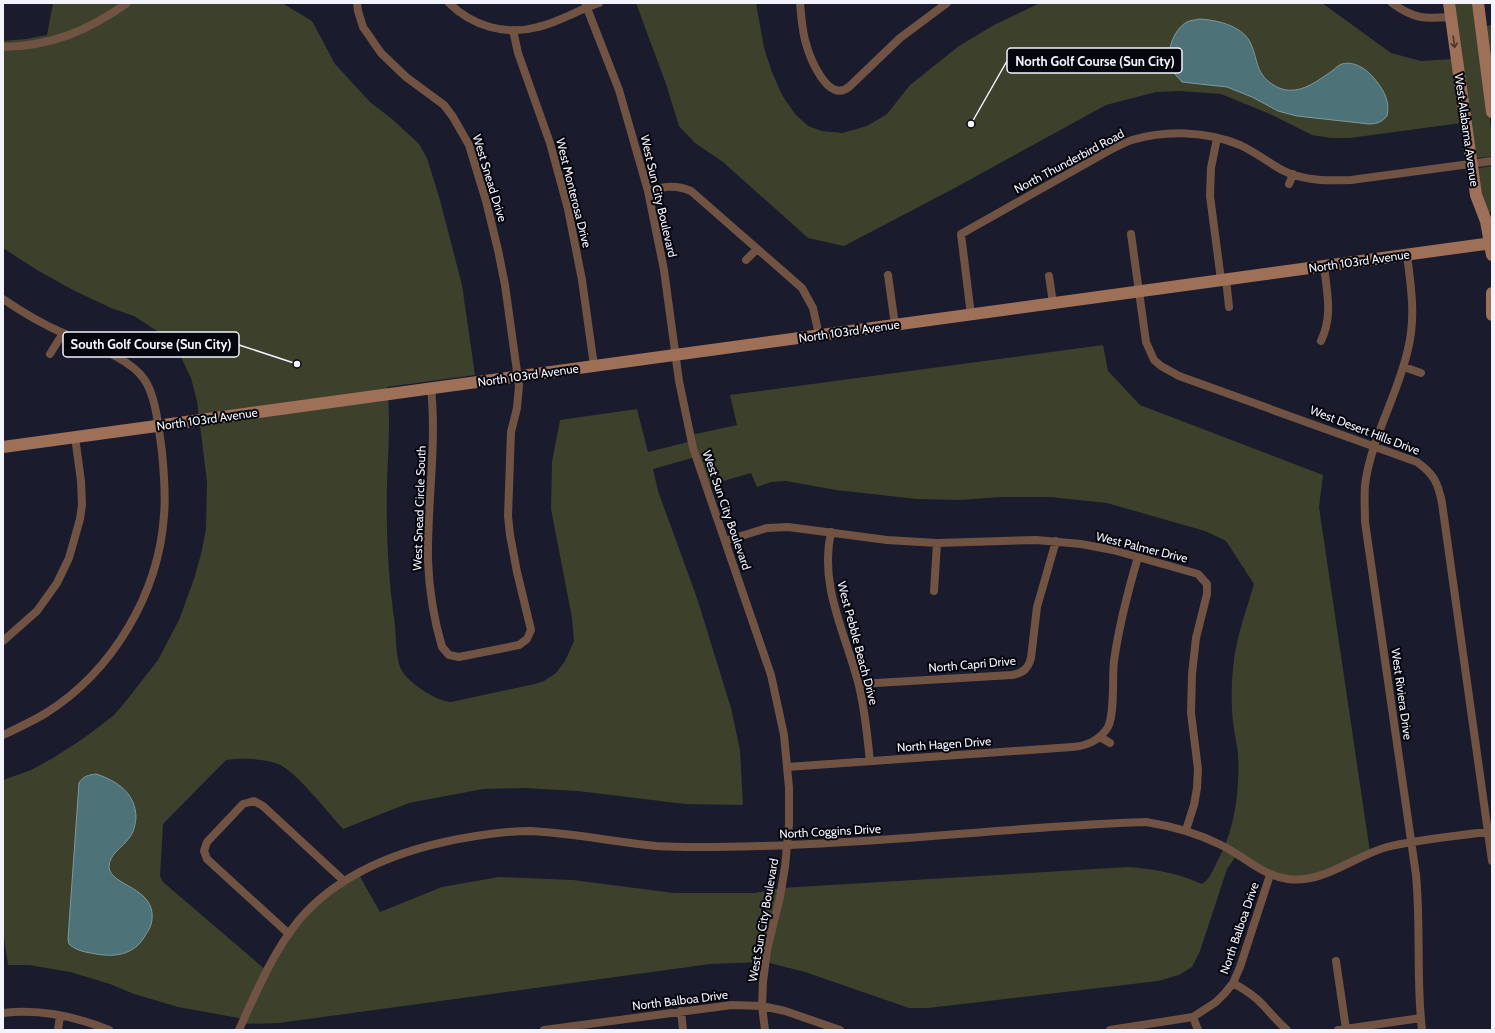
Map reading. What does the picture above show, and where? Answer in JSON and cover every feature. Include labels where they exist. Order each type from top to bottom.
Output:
[{"type":"street","points":[[3,48],[25,46],[49,41],[79,32],[127,3]]},
{"type":"street","name":"West Snead Drive","points":[[357,3],[363,28],[382,53],[406,77],[444,105],[453,117],[469,145],[486,201],[498,250],[505,285],[518,377],[519,398],[511,432],[508,516],[517,572],[531,630],[527,639],[523,643],[489,651]]},
{"type":"street","points":[[450,3],[474,21],[496,28],[513,30],[537,27],[586,5],[599,3]]},
{"type":"street","points":[[800,3],[805,40],[815,64],[829,87],[841,92],[850,86],[900,38],[947,3]]},
{"type":"street","points":[[1392,3],[1408,13],[1422,18],[1450,17]]},
{"type":"street","name":"West Alabama Avenue","points":[[1449,3],[1476,195],[1486,221],[1491,247]]},
{"type":"street","points":[[1478,3],[1492,112]]},
{"type":"street","name":"West Sun City Boulevard","points":[[586,5],[619,90],[648,191],[664,270],[683,403],[694,448],[771,675],[784,735],[790,802],[787,846],[780,897],[767,950],[763,982],[762,1006],[766,1030]]},
{"type":"street","name":"West Monterosa Drive","points":[[513,30],[518,53],[548,137],[568,208],[582,280],[594,366]]},
{"type":"street","name":"North Thunderbird Road","points":[[971,315],[961,234],[1110,150],[1131,140],[1174,133],[1194,134],[1217,138],[1240,145],[1293,174],[1316,179],[1351,180],[1492,160]]},
{"type":"street","points":[[1217,138],[1210,168],[1210,196],[1229,307]]},
{"type":"street","points":[[1289,184],[1293,174]]},
{"type":"street","points":[[648,191],[670,186],[680,186],[691,191],[802,288],[813,308],[818,335]]},
{"type":"street","name":"West Desert Hills Drive","points":[[1132,234],[1146,342],[1154,360],[1161,366],[1179,376],[1417,462],[1430,472],[1435,479],[1439,489],[1490,832],[1492,860]]},
{"type":"street","name":"North 103rd Avenue","points":[[3,447],[1324,266],[1407,255],[1491,247]]},
{"type":"street","points":[[746,260],[756,249]]},
{"type":"street","name":"West Riviera Drive","points":[[1407,255],[1412,302],[1411,337],[1404,367],[1375,446],[1365,484],[1365,522],[1412,843],[1418,898],[1419,994],[1422,1030]]},
{"type":"street","points":[[1321,341],[1328,322],[1324,266]]},
{"type":"street","points":[[888,275],[895,325]]},
{"type":"street","points":[[1049,276],[1053,303]]},
{"type":"street","points":[[1492,293],[1492,315]]},
{"type":"street","points":[[3,299],[26,314],[63,333],[122,360],[144,378],[151,391],[158,426],[164,470],[165,491],[164,515],[158,557],[152,577],[140,607],[110,654],[83,683],[46,713],[3,735]]},
{"type":"street","points":[[50,354],[63,333]]},
{"type":"street","points":[[1404,367],[1421,373]]},
{"type":"street","name":"West Snead Circle South","points":[[431,388],[434,422],[428,559],[430,582],[439,637],[442,648],[445,652],[454,656],[489,651]]},
{"type":"street","points":[[3,641],[37,611],[57,582],[69,558],[80,519],[82,505],[81,481],[75,437]]},
{"type":"street","name":"West Palmer Drive","points":[[725,541],[767,528],[788,527],[887,540],[937,543],[1036,540],[1056,541],[1113,550],[1198,574],[1206,584],[1207,594],[1196,638],[1192,674],[1191,713],[1198,770],[1194,805],[1186,830]]},
{"type":"street","name":"West Pebble Beach Drive","points":[[831,532],[827,563],[829,584],[835,610],[859,684],[865,716],[870,761]]},
{"type":"street","name":"North Capri Drive","points":[[859,684],[1012,675],[1026,669],[1031,658],[1038,607],[1056,541]]},
{"type":"street","points":[[934,591],[937,543]]},
{"type":"street","points":[[1110,744],[1100,737],[1110,721],[1114,663],[1118,636],[1138,557]]},
{"type":"street","name":"North Hagen Drive","points":[[788,767],[1081,747],[1100,737]]},
{"type":"street","points":[[289,934],[207,859],[204,851],[207,842],[243,804],[254,801],[263,806],[344,881]]},
{"type":"street","name":"North Coggins Drive","points":[[239,1030],[267,971],[289,934],[312,907],[344,881],[376,864],[424,846],[463,838],[506,832],[547,832],[622,842],[684,848],[787,846],[1146,822],[1186,830],[1222,845],[1270,875],[1298,880],[1321,876],[1370,852],[1387,847],[1490,832]]},
{"type":"street","name":"North Balboa Drive","points":[[1113,1030],[1193,1017],[1216,1002],[1233,983],[1240,967],[1270,875]]},
{"type":"street","points":[[1336,962],[1342,1029],[1421,1018]]},
{"type":"street","points":[[1233,983],[1244,989],[1262,1004],[1287,1030]]},
{"type":"street","name":"North Balboa Drive","points":[[544,1030],[605,1026],[681,1011],[732,1005],[762,1006],[784,1011],[840,1030]]},
{"type":"street","points":[[3,1013],[35,1011],[93,1024],[109,1030]]},
{"type":"street","points":[[681,1011],[683,1030]]},
{"type":"street","points":[[58,1030],[60,1016]]},
{"type":"street","points":[[1193,1017],[1198,1030]]},
{"type":"shaded area","points":[[53,3],[282,3],[312,21],[335,64],[370,102],[392,119],[419,144],[427,158],[440,200],[462,285],[475,375],[387,387],[389,423],[387,537],[397,652],[400,667],[403,673],[430,695],[451,702],[535,684],[544,681],[556,673],[565,661],[574,641],[572,618],[551,509],[552,462],[560,420],[637,409],[648,452],[692,441],[691,435],[737,425],[730,395],[1103,345],[1108,371],[1140,405],[1323,475],[1319,507],[1370,852],[1334,871],[1288,879],[1237,855],[1227,869],[1200,951],[1192,967],[1179,975],[1158,981],[928,1008],[909,1008],[805,972],[766,962],[710,964],[279,1023],[242,1024],[244,1019],[178,1007],[70,972],[29,965],[8,965],[3,931],[3,780],[31,770],[53,758],[100,726],[114,715],[126,701],[158,660],[179,620],[194,579],[206,529],[207,482],[197,401],[191,378],[178,351],[160,333],[134,316],[111,308],[73,290],[37,270],[3,248],[3,41],[47,35]],"holes":[[[696,457],[706,486],[751,473],[757,487],[771,482],[786,481],[836,490],[917,499],[960,500],[1001,497],[1050,497],[1107,503],[1205,531],[1226,541],[1254,584],[1238,637],[1232,677],[1232,714],[1238,753],[1238,781],[1235,809],[1223,850],[1207,880],[1202,884],[1166,872],[1128,867],[781,888],[755,893],[674,893],[573,880],[499,877],[442,887],[380,912],[358,873],[300,920],[267,971],[163,882],[160,876],[163,824],[226,760],[259,760],[272,762],[285,768],[302,783],[343,829],[409,803],[483,789],[523,788],[578,791],[685,804],[743,805],[740,750],[731,708],[697,598],[658,491],[653,469]]]},
{"type":"shaded area","points":[[636,3],[756,3],[764,48],[782,95],[795,114],[808,126],[822,131],[842,133],[867,126],[879,119],[887,114],[910,85],[959,46],[994,25],[1040,3],[1322,3],[1391,53],[1421,61],[1453,59],[1461,123],[1350,138],[1331,138],[1312,135],[1270,114],[1221,94],[1180,91],[1156,92],[1106,105],[951,190],[844,246],[808,238],[723,162],[695,143],[679,126],[666,84]]},
{"type":"shaded area","points":[[1453,3],[1474,3],[1492,136],[1492,156],[1489,157],[1476,158]]},
{"type":"shaded area","points":[[1199,19],[1228,24],[1241,31],[1246,36],[1253,48],[1258,65],[1263,75],[1272,84],[1282,89],[1293,90],[1305,88],[1339,65],[1347,63],[1357,65],[1371,74],[1382,90],[1388,107],[1387,116],[1379,122],[1369,124],[1297,116],[1278,111],[1252,97],[1227,87],[1182,82],[1173,72],[1170,64],[1169,58],[1171,43],[1182,25],[1189,21]]},
{"type":"shaded area","points":[[1492,25],[1492,112],[1481,27]]},
{"type":"shaded area","points":[[1492,166],[1492,212],[1489,212],[1485,209],[1476,171],[1479,168]]},
{"type":"shaded area","points":[[96,774],[112,780],[129,795],[133,802],[136,818],[135,826],[131,836],[111,858],[109,867],[111,873],[117,879],[132,888],[147,900],[151,909],[152,920],[149,929],[136,947],[123,954],[99,955],[82,951],[69,944],[68,939],[79,783],[84,777]]},
{"type":"place","name":"North Golf Course (Sun City)","points":[[971,124]]},
{"type":"place","name":"South Golf Course (Sun City)","points":[[297,364]]}]
